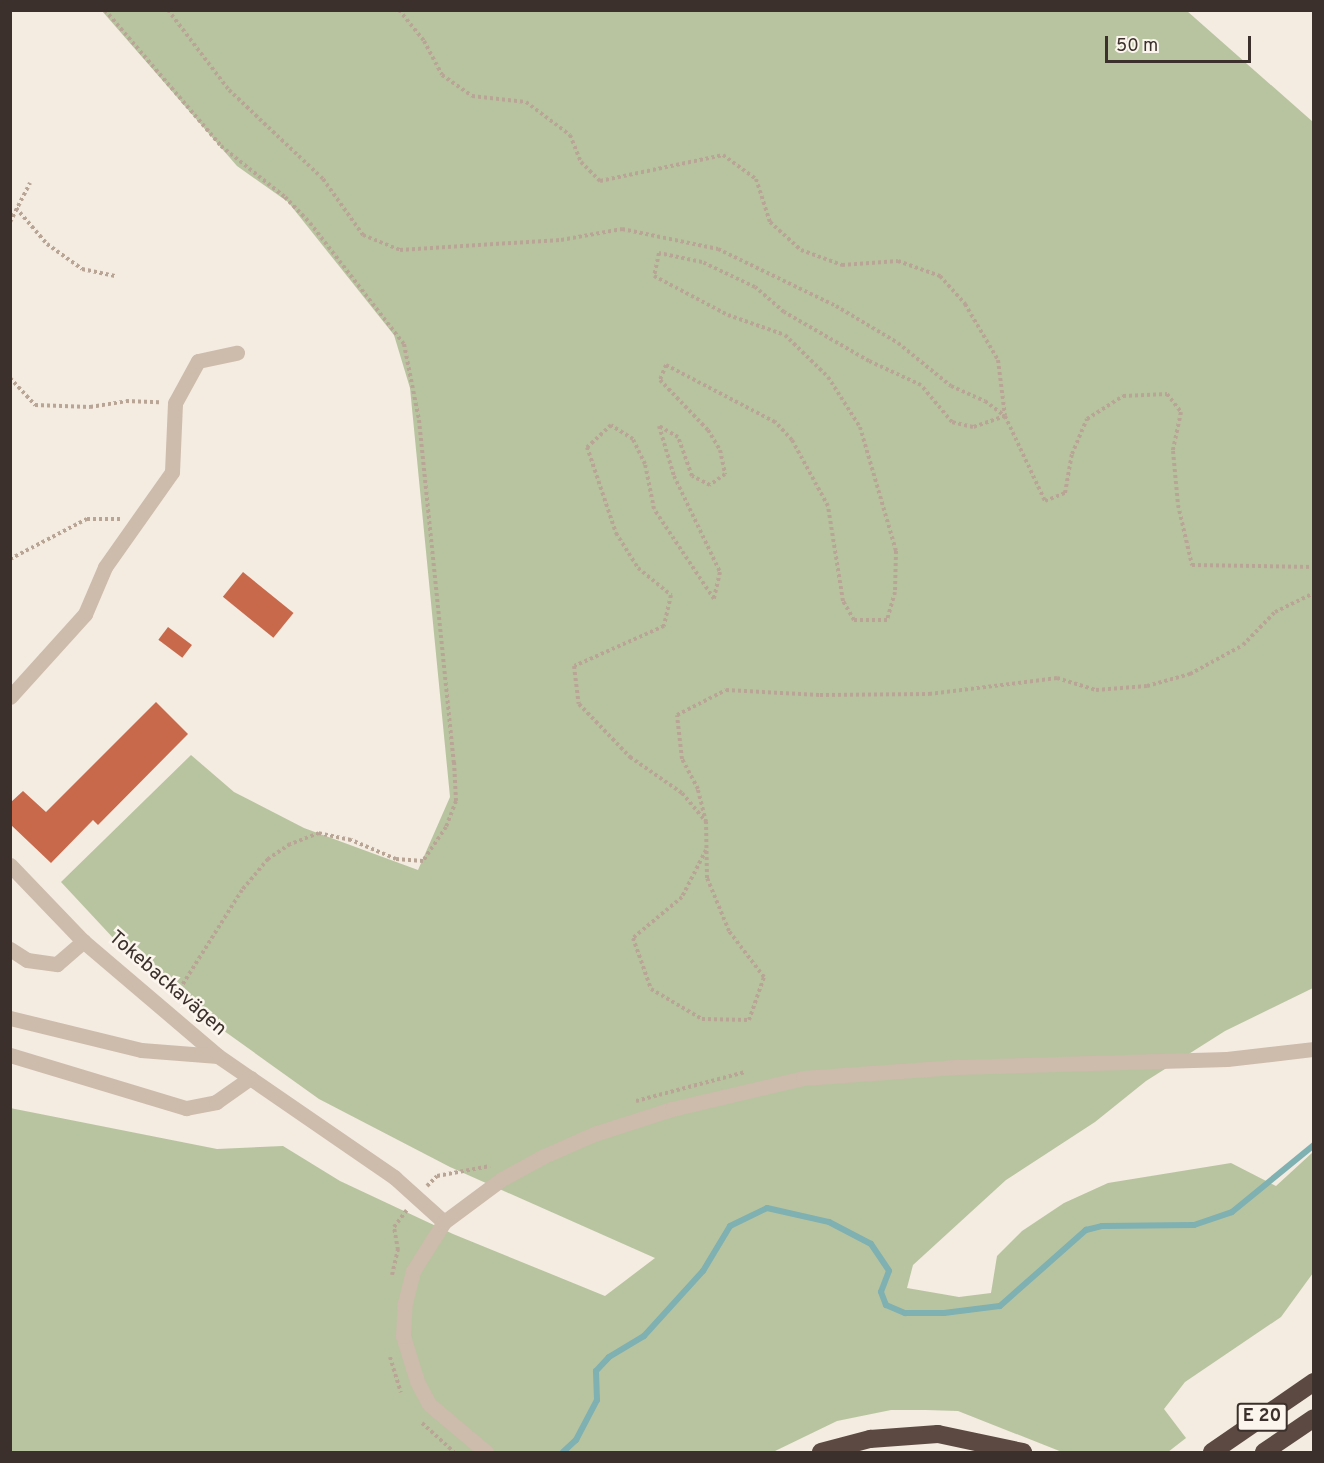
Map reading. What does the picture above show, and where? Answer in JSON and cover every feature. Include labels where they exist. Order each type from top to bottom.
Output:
[{"type":"highway","name":"E 20","points":[[1212,1452],[1314,1382]]},
{"type":"highway","name":"E 20","points":[[1264,1452],[1314,1418]]},
{"type":"highway","points":[[821,1452],[870,1439],[938,1434],[1023,1452]]},
{"type":"street","points":[[10,698],[85,614],[105,567],[143,518],[172,472],[175,403],[198,361],[237,353]]},
{"type":"street","name":"Tokebackavägen","points":[[10,865],[84,941],[218,1056],[394,1177],[444,1222]]},
{"type":"street","points":[[10,950],[27,960],[57,964],[84,941]]},
{"type":"street","points":[[10,1018],[141,1050],[218,1056]]},
{"type":"street","points":[[486,1452],[429,1404],[417,1381],[404,1336],[405,1303],[413,1271],[444,1222],[502,1179],[594,1134],[672,1109],[794,1080],[956,1067],[1227,1059],[1314,1049]]},
{"type":"street","points":[[10,1055],[186,1108],[216,1102],[250,1078]]},
{"type":"path","points":[[105,10],[221,146],[285,197],[310,223],[404,344],[419,420],[454,762],[456,801],[446,827],[423,861],[396,859],[351,840],[319,833],[290,844],[268,859],[237,897],[166,1011]]},
{"type":"path","points":[[168,10],[229,90],[323,179],[363,235],[400,250],[561,240],[622,229],[718,249],[836,306],[898,343],[951,386],[985,401],[1005,416]]},
{"type":"path","points":[[399,10],[424,41],[442,75],[472,96],[526,102],[570,135],[581,162],[600,180],[723,155],[756,179],[770,222],[801,250],[842,265],[898,261],[940,276],[965,304],[998,360],[1005,416],[1044,501],[1065,493],[1072,453],[1087,419],[1122,396],[1167,394],[1181,412],[1173,451],[1178,505],[1192,565],[1314,567]]},
{"type":"path","points":[[10,222],[30,183]]},
{"type":"path","points":[[16,208],[47,244],[82,269],[116,276]]},
{"type":"path","points":[[706,822],[682,793],[630,757],[579,704],[574,666],[664,626],[671,595],[638,568],[616,532],[587,447],[611,425],[633,439],[645,464],[654,508],[714,599],[720,572],[674,476],[659,426],[678,437],[692,476],[710,485],[725,474],[722,458],[708,430],[660,380],[666,365],[774,422],[792,440],[828,506],[843,601],[854,620],[887,620],[895,592],[896,551],[860,427],[828,377],[785,335],[728,315],[654,276],[659,253],[702,262],[755,287],[784,312],[869,361],[921,385],[952,422],[973,427],[1005,416]]},
{"type":"path","points":[[10,378],[35,405],[90,407],[126,401],[175,403]]},
{"type":"path","points":[[10,559],[87,519],[143,518]]},
{"type":"path","points":[[706,850],[682,897],[633,938],[651,989],[702,1019],[749,1020],[764,977],[729,932],[707,878],[706,822],[698,789],[682,759],[677,715],[726,690],[820,695],[929,694],[1057,678],[1096,690],[1147,686],[1190,674],[1243,645],[1275,612],[1314,593]]},
{"type":"path","points":[[628,1104],[662,1091],[748,1072]]},
{"type":"path","points":[[392,1279],[398,1250],[394,1227],[416,1198],[437,1176],[497,1162]]},
{"type":"path","points":[[389,1354],[397,1383],[407,1402]]},
{"type":"path","points":[[420,1420],[442,1445],[454,1452]]},
{"type":"green space","points":[[102,11],[1187,11],[1313,122],[1313,988],[1225,1031],[1146,1081],[1095,1122],[1006,1180],[913,1265],[907,1288],[959,1297],[991,1293],[997,1256],[1022,1231],[1064,1203],[1108,1183],[1231,1163],[1276,1186],[1313,1152],[1313,1273],[1281,1317],[1185,1382],[1164,1409],[1186,1438],[1168,1452],[1062,1452],[958,1411],[891,1410],[837,1421],[773,1452],[11,1452],[10,1108],[217,1149],[283,1146],[340,1181],[453,1234],[605,1296],[655,1258],[450,1167],[319,1099],[213,1023],[129,955],[61,882],[191,755],[234,792],[304,828],[418,870],[450,797],[410,388],[394,335],[288,202],[237,166]]},
{"type":"building","points":[[243,572],[294,613],[273,638],[223,597]]},
{"type":"building","points":[[168,627],[192,645],[182,658],[158,640]]},
{"type":"building","points":[[156,702],[188,734],[98,825],[93,820],[51,863],[10,824],[10,803],[23,791],[46,812]]},
{"type":"waterway","points":[[563,1452],[576,1440],[597,1400],[596,1371],[609,1357],[644,1336],[703,1271],[730,1226],[767,1208],[829,1222],[871,1244],[889,1271],[881,1292],[886,1305],[905,1313],[944,1313],[1000,1306],[1086,1230],[1102,1226],[1194,1225],[1232,1212],[1314,1145]]}]
